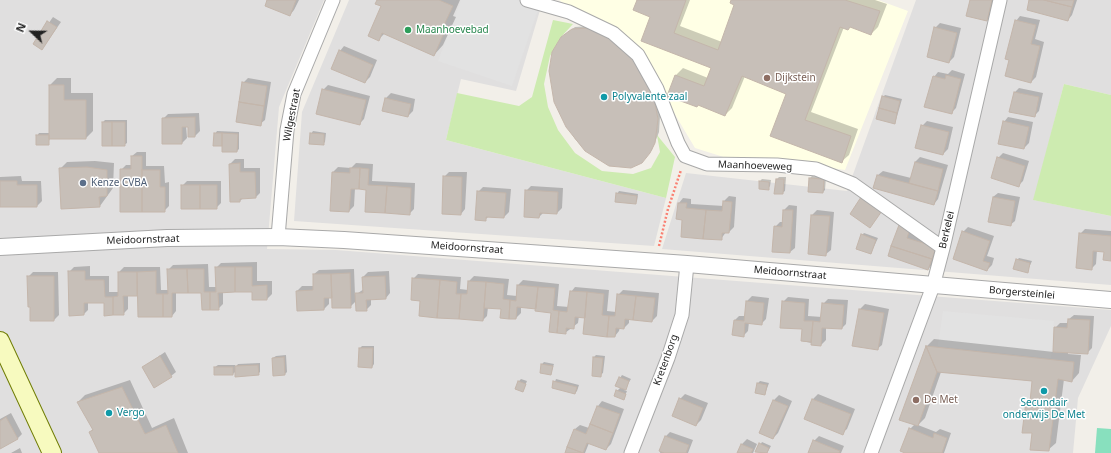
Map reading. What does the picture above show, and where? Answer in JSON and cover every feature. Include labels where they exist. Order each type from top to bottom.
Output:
[{"type":"main road","points":[[0,340],[52,453]]},
{"type":"street","name":"Wilgestraat","points":[[278,238],[287,130],[294,94],[333,0]]},
{"type":"street","points":[[527,0],[570,12],[614,33],[638,55],[657,89],[678,143],[685,156]]},
{"type":"street","name":"Berkelei","points":[[871,453],[933,286],[944,248],[1000,0]]},
{"type":"street","name":"Maanhoeveweg","points":[[685,156],[707,164],[776,165],[816,169],[853,184],[944,248]]},
{"type":"street","name":"Meidoornstraat","points":[[0,247],[168,238],[278,238],[344,240],[687,264],[933,286]]},
{"type":"street","name":"Kretenborg","points":[[631,453],[668,358],[682,315],[687,264]]},
{"type":"street","name":"Borgersteinlei","points":[[933,286],[1111,300]]},
{"type":"path","points":[[655,262],[668,209],[685,156]]},
{"type":"shaded area","points":[[0,0],[324,0],[279,107],[267,249],[336,250],[1111,310],[1111,326],[1078,398],[1073,453],[0,453]]},
{"type":"shaded area","points":[[349,0],[543,0],[516,91],[461,79],[446,140],[666,198],[654,246],[294,221],[302,112]]},
{"type":"shaded area","points":[[461,0],[517,0],[539,7],[512,86],[438,61]]},
{"type":"shaded area","name":"Dijkstein","points":[[559,0],[878,0],[908,11],[845,170],[784,161],[730,159],[695,148],[636,49]]},
{"type":"shaded area","points":[[916,0],[1111,0],[1111,95],[1064,84],[1034,200],[1111,216],[1111,285],[662,249],[686,173],[847,191]]},
{"type":"shaded area","points":[[943,311],[1054,321],[1051,358],[938,346]]},
{"type":"green space","points":[[553,20],[573,24],[561,37],[550,56],[544,84],[548,107],[558,130],[575,153],[602,171],[633,174],[651,168],[660,152],[657,135],[675,157],[666,198],[446,140],[457,93],[519,106],[532,97]]},
{"type":"green space","points":[[1064,84],[1111,95],[1111,216],[1033,200]]},
{"type":"green space","points":[[1097,428],[1111,429],[1111,453],[1095,453]]},
{"type":"building","points":[[267,0],[296,0],[290,16],[265,6]]},
{"type":"building","name":"Maanhoevebad","points":[[377,0],[439,0],[453,6],[444,25],[447,26],[434,56],[382,33],[379,41],[368,36],[381,6],[375,4]]},
{"type":"building","points":[[637,0],[686,0],[674,33],[718,50],[734,5],[730,3],[731,0],[845,0],[880,11],[871,35],[850,27],[848,30],[840,27],[805,120],[851,136],[842,163],[770,136],[786,94],[742,76],[725,116],[698,105],[697,107],[667,96],[675,75],[704,86],[711,68],[641,41],[650,17],[633,10]]},
{"type":"building","points":[[970,0],[992,0],[987,21],[966,16]]},
{"type":"building","points":[[1029,0],[1044,0],[1072,7],[1068,21],[1027,10]]},
{"type":"building","points":[[1044,0],[1074,0],[1072,7]]},
{"type":"building","points":[[1015,20],[1036,25],[1031,44],[1040,46],[1031,83],[1005,76],[1009,60],[1005,59]]},
{"type":"building","points":[[47,21],[57,27],[42,50],[33,44]]},
{"type":"building","points":[[934,27],[957,33],[949,63],[927,57]]},
{"type":"building","name":"Polyvalente zaal","points":[[589,28],[614,39],[638,63],[653,93],[658,119],[655,143],[650,153],[642,163],[631,168],[609,166],[585,151],[566,127],[554,102],[549,71],[552,52],[561,37],[572,29]]},
{"type":"building","points":[[339,50],[373,65],[365,83],[331,69]]},
{"type":"building","points":[[946,75],[961,79],[952,114],[924,107],[933,76],[945,79]]},
{"type":"building","points":[[242,82],[267,86],[264,106],[239,102]]},
{"type":"building","points":[[49,85],[64,85],[64,100],[86,100],[86,139],[49,139]]},
{"type":"building","points":[[322,89],[366,100],[360,125],[316,114]]},
{"type":"building","points":[[1014,92],[1039,97],[1035,117],[1009,112]]},
{"type":"building","points":[[882,96],[900,101],[897,113],[879,108]]},
{"type":"building","points":[[385,98],[411,104],[408,117],[382,111]]},
{"type":"building","points":[[239,102],[264,106],[261,126],[236,122]]},
{"type":"building","points":[[879,108],[897,113],[895,124],[876,119]]},
{"type":"building","points":[[195,117],[195,137],[188,137],[188,127],[182,127],[182,144],[162,144],[162,118]]},
{"type":"building","points":[[1003,121],[1029,127],[1024,149],[998,144]]},
{"type":"building","points":[[102,122],[112,122],[112,146],[102,146]]},
{"type":"building","points":[[112,122],[125,122],[125,146],[112,146]]},
{"type":"building","points":[[921,125],[949,132],[943,155],[915,148]]},
{"type":"building","points":[[214,133],[222,133],[222,146],[213,146]]},
{"type":"building","points":[[222,133],[238,134],[237,152],[222,152]]},
{"type":"building","points":[[310,133],[324,134],[324,145],[309,144]]},
{"type":"building","points":[[36,135],[49,135],[49,145],[36,145]]},
{"type":"building","points":[[131,156],[142,156],[142,212],[120,212],[120,169],[131,169]]},
{"type":"building","points":[[997,157],[1025,166],[1019,187],[991,178]]},
{"type":"building","points":[[915,162],[943,169],[938,191],[909,183]]},
{"type":"building","points":[[240,163],[240,172],[255,172],[256,198],[240,199],[240,202],[230,202],[229,164]]},
{"type":"building","name":"Kenze CVBA","points":[[87,167],[107,170],[107,196],[99,197],[100,207],[61,209],[59,168]]},
{"type":"building","points":[[350,168],[360,168],[359,189],[351,189],[349,212],[330,211],[332,172],[350,173]]},
{"type":"building","points":[[360,168],[369,169],[368,185],[387,186],[385,213],[365,212],[366,190],[359,189]]},
{"type":"building","points":[[142,170],[160,170],[160,187],[165,187],[165,212],[142,212]]},
{"type":"building","points":[[877,175],[938,191],[934,205],[873,188]]},
{"type":"building","points":[[443,176],[462,177],[461,215],[442,214]]},
{"type":"building","points":[[809,178],[824,179],[823,193],[808,192]]},
{"type":"building","points":[[776,179],[784,179],[783,194],[774,194]]},
{"type":"building","points":[[0,181],[17,181],[17,185],[37,185],[37,207],[0,207]]},
{"type":"building","points":[[759,181],[769,182],[769,190],[759,189]]},
{"type":"building","points":[[181,185],[200,185],[200,209],[181,209]]},
{"type":"building","points":[[200,185],[217,185],[217,209],[200,209]]},
{"type":"building","points":[[387,186],[411,188],[410,215],[385,213]]},
{"type":"building","points":[[525,190],[558,192],[557,214],[540,213],[539,218],[524,217]]},
{"type":"building","points":[[477,191],[506,193],[504,218],[486,217],[486,221],[475,220]]},
{"type":"building","points":[[616,193],[637,196],[636,204],[615,202]]},
{"type":"building","points":[[863,194],[884,208],[870,228],[850,214]]},
{"type":"building","points":[[993,197],[1015,201],[1011,226],[988,222]]},
{"type":"building","points":[[723,201],[732,202],[729,233],[722,233],[722,240],[703,239],[706,210],[722,211]]},
{"type":"building","points":[[678,203],[687,203],[686,208],[706,210],[703,239],[681,237],[682,220],[676,219]]},
{"type":"building","points":[[783,210],[793,210],[790,253],[772,252],[774,226],[782,227]]},
{"type":"building","points":[[811,215],[830,216],[826,256],[808,254]]},
{"type":"building","points":[[899,225],[910,229],[907,238],[936,247],[932,259],[891,246]]},
{"type":"building","points":[[962,231],[990,241],[983,261],[990,263],[987,271],[953,259]]},
{"type":"building","points":[[1079,233],[1111,236],[1111,261],[1103,260],[1104,252],[1093,251],[1092,270],[1076,268]]},
{"type":"building","points":[[861,234],[876,240],[871,254],[856,249]]},
{"type":"building","points":[[891,246],[932,259],[928,270],[888,256]]},
{"type":"building","points":[[1016,259],[1030,263],[1028,273],[1013,269]]},
{"type":"building","points":[[215,267],[235,267],[235,292],[218,293],[219,310],[210,310],[210,292],[216,292]]},
{"type":"building","points":[[235,267],[252,267],[252,286],[267,285],[267,300],[252,300],[252,292],[235,292]]},
{"type":"building","points":[[167,269],[187,269],[188,293],[172,293],[172,317],[163,317],[163,294],[168,294]]},
{"type":"building","points":[[187,269],[204,269],[204,292],[210,292],[210,310],[202,310],[201,293],[188,293]]},
{"type":"building","points":[[68,271],[85,271],[85,280],[104,280],[105,297],[113,297],[113,315],[104,316],[104,303],[84,303],[84,315],[69,316]]},
{"type":"building","points":[[156,271],[156,294],[163,294],[163,317],[138,317],[137,272]]},
{"type":"building","points":[[118,272],[137,272],[137,296],[123,296],[124,315],[113,315],[113,297],[118,296]]},
{"type":"building","points":[[350,273],[351,308],[332,308],[331,274]]},
{"type":"building","points":[[313,274],[331,274],[332,298],[324,298],[324,310],[297,311],[296,291],[313,290]]},
{"type":"building","points":[[27,276],[54,276],[54,321],[30,321]]},
{"type":"building","points":[[385,276],[386,299],[366,300],[367,311],[356,311],[355,293],[363,293],[362,277]]},
{"type":"building","points":[[412,278],[440,280],[437,318],[419,316],[420,301],[411,300]]},
{"type":"building","points":[[440,280],[457,282],[456,294],[461,294],[459,319],[437,318]]},
{"type":"building","points":[[468,281],[486,282],[483,321],[459,319],[461,294],[467,294]]},
{"type":"building","points":[[486,282],[504,284],[503,299],[510,300],[509,319],[500,318],[501,309],[484,308]]},
{"type":"building","points":[[517,285],[538,287],[536,309],[517,307],[516,319],[509,319],[510,300],[516,301]]},
{"type":"building","points":[[538,287],[555,288],[553,310],[559,311],[557,333],[549,332],[551,313],[535,311]]},
{"type":"building","points":[[570,291],[587,292],[585,318],[575,317],[574,329],[566,328],[566,334],[557,333],[559,311],[567,312]]},
{"type":"building","points":[[587,292],[604,294],[602,315],[609,316],[607,337],[583,334]]},
{"type":"building","points":[[617,294],[636,296],[633,320],[625,319],[624,329],[616,328],[615,337],[607,337],[609,316],[615,316]]},
{"type":"building","points":[[636,296],[655,298],[652,322],[633,320]]},
{"type":"building","points":[[746,301],[764,303],[762,325],[745,323],[744,337],[732,335],[734,320],[744,321]]},
{"type":"building","points":[[782,301],[805,303],[804,321],[813,321],[811,342],[801,341],[802,329],[780,328]]},
{"type":"building","points":[[822,303],[844,305],[842,329],[822,328],[821,346],[811,345],[813,321],[820,322]]},
{"type":"building","points":[[859,309],[884,313],[878,350],[852,346]]},
{"type":"building","points":[[1068,319],[1090,320],[1088,354],[1053,352],[1054,327],[1067,328]]},
{"type":"building","name":"Secundair onderwijs De Met","points":[[926,346],[1074,362],[1072,382],[1058,379],[1049,451],[1030,450],[1032,433],[1022,433],[1026,401],[1030,402],[1032,381],[937,372]]},
{"type":"building","points":[[926,346],[937,372],[918,426],[899,420]]},
{"type":"building","points":[[359,348],[373,348],[372,368],[358,367]]},
{"type":"building","points":[[160,356],[172,377],[154,388],[142,367]]},
{"type":"building","points":[[284,357],[285,375],[273,376],[272,358]]},
{"type":"building","points":[[593,357],[603,358],[601,377],[592,376]]},
{"type":"building","points":[[541,364],[553,366],[551,375],[540,373]]},
{"type":"building","points":[[258,365],[259,375],[235,377],[235,366]]},
{"type":"building","points":[[214,367],[233,367],[233,375],[214,375]]},
{"type":"building","points":[[619,377],[629,381],[626,390],[615,386]]},
{"type":"building","points":[[518,381],[526,384],[523,392],[515,389]]},
{"type":"building","points":[[553,381],[577,387],[575,394],[552,388]]},
{"type":"building","points":[[757,383],[767,385],[765,395],[755,393]]},
{"type":"building","name":"Vergo","points":[[122,387],[145,434],[166,425],[178,453],[99,453],[89,432],[93,430],[77,402]]},
{"type":"building","points":[[616,390],[626,394],[624,400],[614,396]]},
{"type":"building","points":[[679,398],[703,408],[696,426],[672,416]]},
{"type":"building","points":[[812,399],[851,414],[843,435],[804,419]]},
{"type":"building","points":[[773,400],[788,406],[773,439],[759,433]]},
{"type":"building","points":[[597,406],[620,414],[613,433],[590,424]]},
{"type":"building","points":[[6,417],[18,439],[0,449],[0,421]]},
{"type":"building","points":[[590,424],[613,433],[606,450],[587,443],[583,453],[567,447],[574,429],[586,434]]},
{"type":"building","points":[[909,428],[933,438],[934,433],[947,438],[942,453],[905,453],[900,451]]},
{"type":"building","points":[[665,436],[689,445],[686,453],[664,453],[659,451]]},
{"type":"building","points":[[813,440],[840,451],[839,453],[808,453]]},
{"type":"building","points":[[759,443],[769,448],[767,453],[755,452]]},
{"type":"building","points":[[741,444],[753,449],[751,453],[737,453]]},
{"type":"building","points":[[567,447],[583,453],[565,453]]},
{"type":"place","name":"Maanhoevebad","points":[[408,30]]},
{"type":"place","name":"Dijkstein","points":[[767,78]]},
{"type":"place","name":"Polyvalente zaal","points":[[604,97]]},
{"type":"place","name":"Kenze CVBA","points":[[83,183]]},
{"type":"place","name":"Secundair onderwijs De Met","points":[[1044,391]]},
{"type":"place","name":"De Met","points":[[916,400]]},
{"type":"place","name":"Vergo","points":[[109,413]]}]
